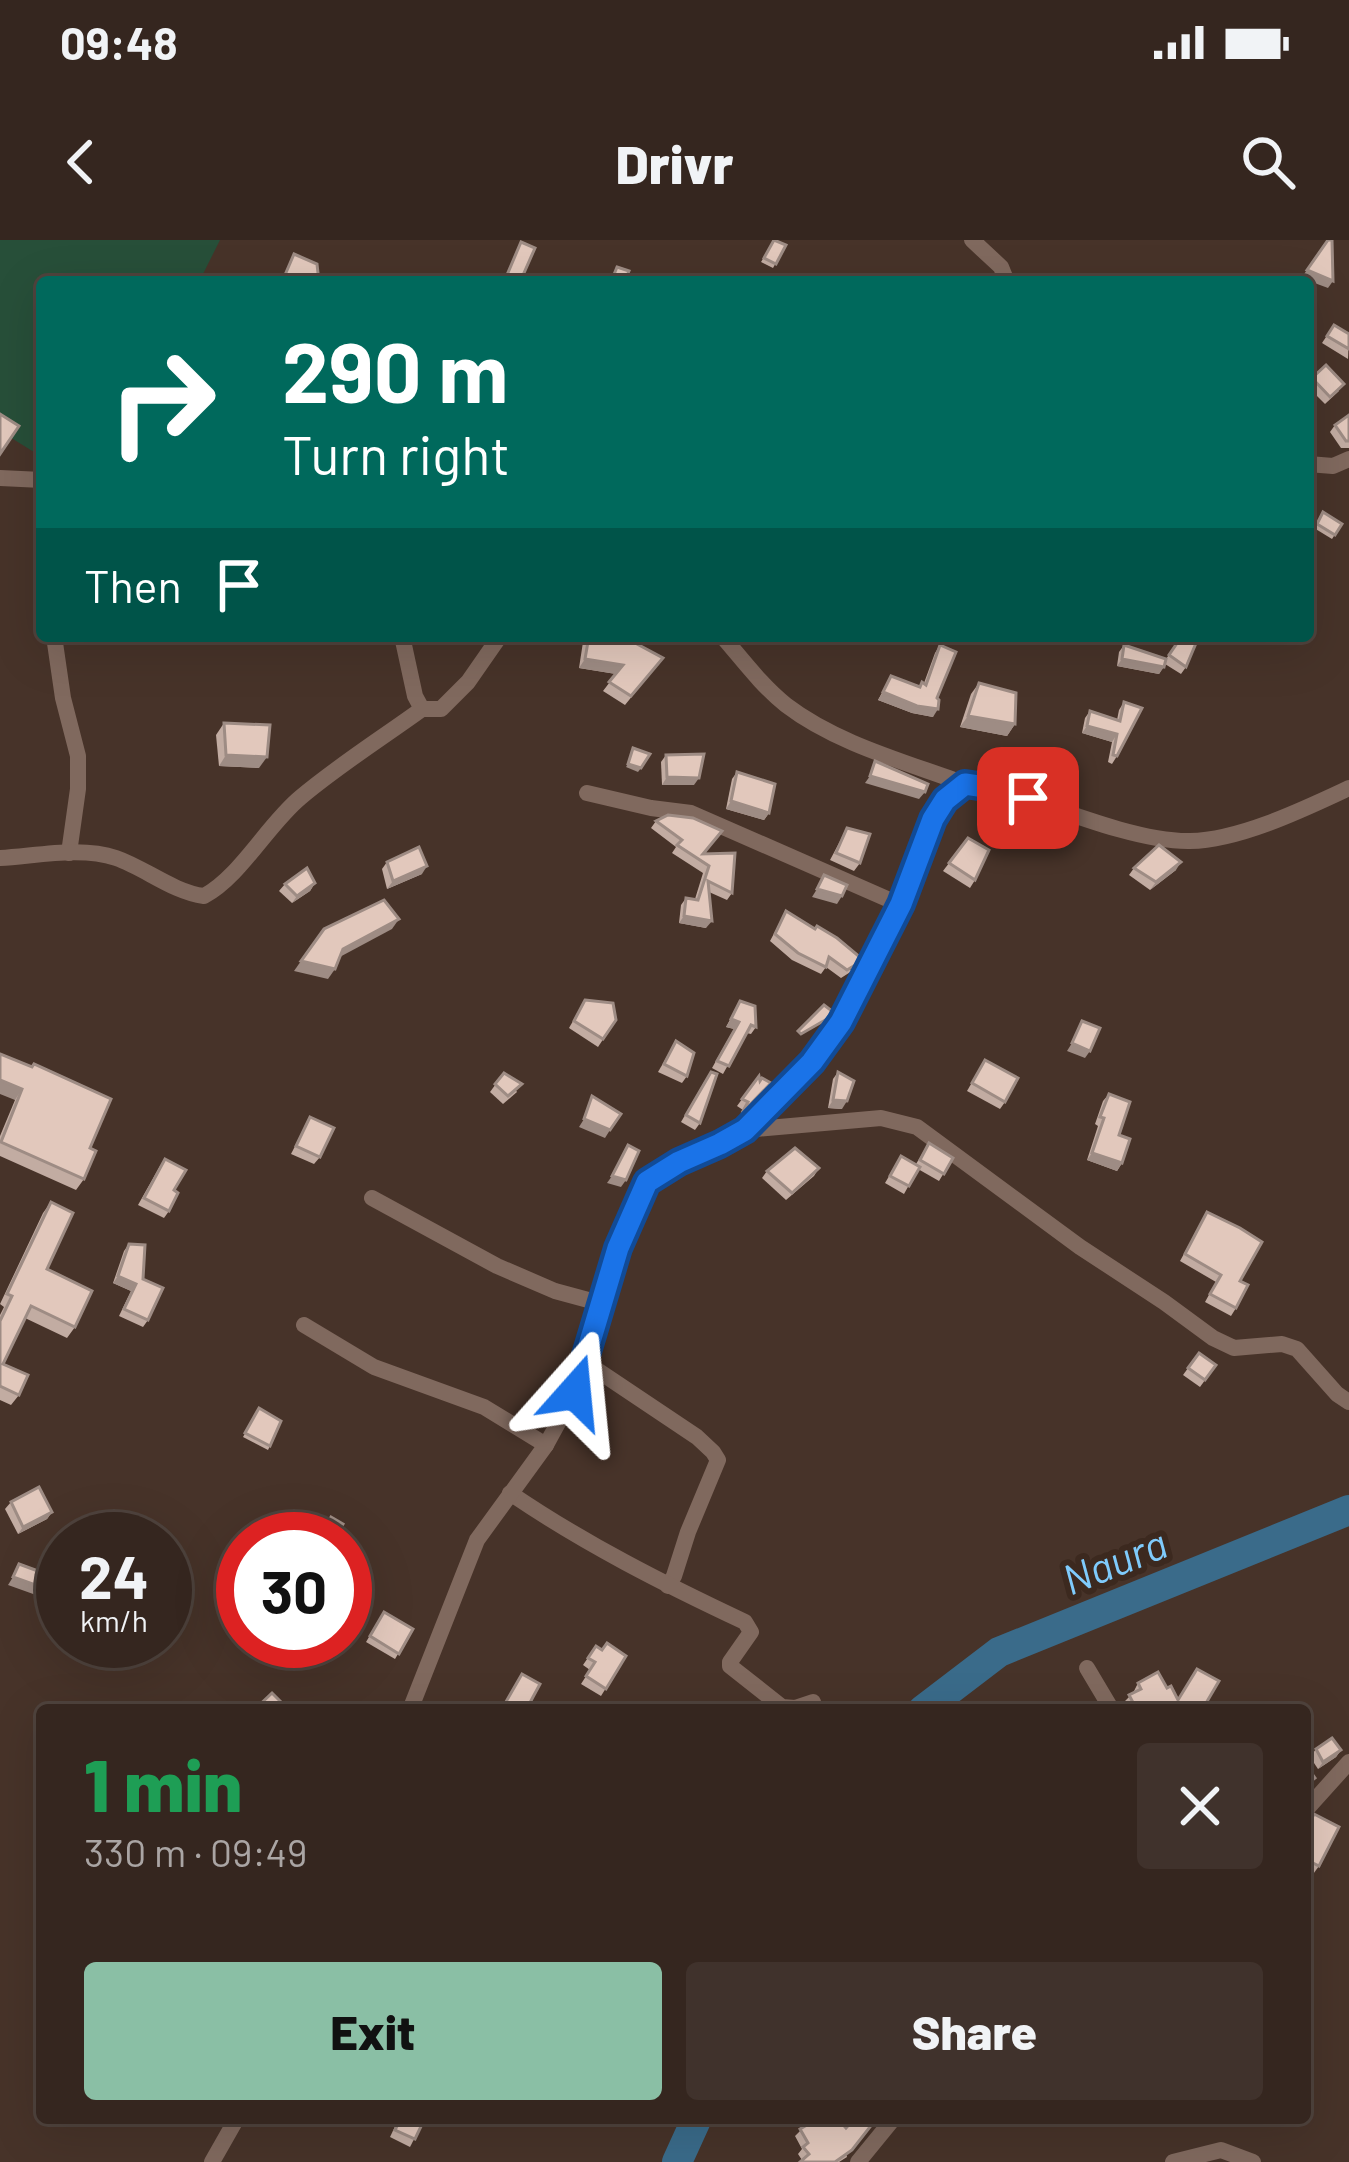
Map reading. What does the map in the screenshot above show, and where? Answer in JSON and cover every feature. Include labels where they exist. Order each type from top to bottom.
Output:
[{"type":"street","points":[[972,240],[1005,276]]},
{"type":"street","points":[[1314,464],[1333,466],[1349,459]]},
{"type":"street","points":[[0,478],[36,481]]},
{"type":"street","points":[[55,642],[78,756],[69,854]]},
{"type":"street","points":[[402,642],[422,709]]},
{"type":"street","points":[[0,858],[107,855],[204,896],[223,884],[300,798],[422,709],[441,710],[496,642]]},
{"type":"street","points":[[727,642],[786,704],[866,747],[965,784],[1154,837],[1191,842],[1232,834],[1349,788]]},
{"type":"street","points":[[412,1704],[469,1558],[487,1525],[546,1445],[575,1392],[618,1248],[647,1182],[745,1130],[812,1062],[841,1022],[901,904],[933,819],[945,800],[965,784]]},
{"type":"street","points":[[586,794],[691,813],[901,904]]},
{"type":"street","points":[[745,1130],[881,1118],[917,1127],[1079,1247],[1213,1338],[1234,1348],[1282,1344],[1298,1348],[1349,1402]]},
{"type":"street","points":[[372,1198],[497,1266],[555,1291],[603,1304]]},
{"type":"street","points":[[304,1325],[374,1367],[472,1402],[546,1445]]},
{"type":"street","points":[[585,1362],[697,1437],[718,1460],[668,1586]]},
{"type":"street","points":[[510,1493],[562,1528],[750,1626],[748,1639],[730,1662],[778,1704]]},
{"type":"street","points":[[1087,1668],[1108,1704]]},
{"type":"street","points":[[807,1704],[813,1702]]},
{"type":"street","points":[[1311,1804],[1349,1762]]},
{"type":"street","points":[[212,2162],[234,2124]]},
{"type":"street","points":[[858,2162],[889,2124]]},
{"type":"street","points":[[1173,2162],[1221,2150],[1253,2162]]},
{"type":"green space","points":[[0,240],[220,240],[202,276],[36,276],[36,453],[0,431]]},
{"type":"building","points":[[774,240],[786,245],[776,264],[764,258]]},
{"type":"building","points":[[1332,240],[1333,281],[1307,270]]},
{"type":"building","points":[[521,242],[535,248],[523,276],[507,276]]},
{"type":"building","points":[[294,254],[317,264],[318,276],[285,276]]},
{"type":"building","points":[[617,267],[629,271],[627,276],[613,276]]},
{"type":"building","points":[[1334,325],[1349,334],[1349,349],[1327,336]]},
{"type":"building","points":[[1326,365],[1344,384],[1330,397],[1314,376]]},
{"type":"building","points":[[0,414],[19,426],[0,454]]},
{"type":"building","points":[[1349,415],[1349,441],[1346,441],[1335,425]]},
{"type":"building","points":[[1323,512],[1342,524],[1335,535],[1317,524]]},
{"type":"building","points":[[588,642],[637,642],[663,658],[631,696],[609,682],[623,665],[585,659]]},
{"type":"building","points":[[1178,642],[1196,642],[1186,667],[1169,655]]},
{"type":"building","points":[[940,645],[956,652],[937,698],[938,709],[883,692],[891,676],[926,685]]},
{"type":"building","points":[[1124,645],[1166,659],[1164,667],[1122,659]]},
{"type":"building","points":[[979,683],[1016,693],[1015,724],[968,716]]},
{"type":"building","points":[[1124,702],[1142,708],[1117,756],[1113,755],[1117,734],[1087,726],[1090,711],[1120,721]]},
{"type":"building","points":[[224,723],[270,725],[267,757],[226,755]]},
{"type":"building","points":[[633,748],[650,754],[641,768],[628,764]]},
{"type":"building","points":[[704,754],[699,778],[667,777],[666,755]]},
{"type":"building","points":[[875,761],[928,784],[925,792],[870,776]]},
{"type":"building","points":[[737,772],[775,784],[769,813],[731,801]]},
{"type":"building","points":[[668,815],[693,818],[722,831],[703,854],[735,853],[732,893],[708,881],[712,921],[684,916],[686,898],[698,900],[709,866],[677,845],[682,840],[656,821]]},
{"type":"building","points":[[847,828],[870,834],[860,863],[836,853]]},
{"type":"building","points":[[968,838],[989,850],[975,880],[949,863]]},
{"type":"building","points":[[1159,845],[1181,862],[1156,882],[1134,868]]},
{"type":"building","points":[[419,847],[427,866],[393,881],[387,862]]},
{"type":"building","points":[[307,868],[315,883],[297,896],[285,884]]},
{"type":"building","points":[[824,875],[847,885],[842,896],[817,889]]},
{"type":"building","points":[[384,900],[399,919],[343,949],[335,969],[301,961],[324,929]]},
{"type":"building","points":[[786,911],[837,938],[861,958],[857,964],[847,970],[829,957],[826,967],[798,953],[775,934]]},
{"type":"building","points":[[585,1000],[613,1003],[616,1020],[603,1039],[574,1021]]},
{"type":"building","points":[[740,1001],[755,1006],[756,1027],[751,1025],[729,1066],[717,1061],[739,1022],[731,1019]]},
{"type":"building","points":[[824,1005],[832,1011],[827,1019],[801,1034],[798,1031]]},
{"type":"building","points":[[1082,1021],[1100,1028],[1090,1051],[1072,1043]]},
{"type":"building","points":[[676,1041],[694,1053],[687,1076],[664,1064]]},
{"type":"building","points":[[0,1054],[111,1099],[90,1148],[96,1151],[84,1179],[1,1142],[22,1089],[0,1080]]},
{"type":"building","points":[[985,1060],[1018,1078],[1005,1102],[972,1083]]},
{"type":"building","points":[[711,1072],[717,1074],[700,1123],[686,1115]]},
{"type":"building","points":[[838,1072],[854,1081],[847,1101],[833,1100]]},
{"type":"building","points":[[504,1073],[522,1084],[508,1096],[495,1084]]},
{"type":"building","points":[[759,1076],[760,1081],[771,1083],[742,1113],[748,1102],[742,1099]]},
{"type":"building","points":[[1109,1094],[1130,1102],[1119,1135],[1130,1139],[1122,1163],[1092,1153]]},
{"type":"building","points":[[592,1096],[621,1114],[610,1130],[584,1119]]},
{"type":"building","points":[[310,1117],[334,1128],[320,1157],[296,1146]]},
{"type":"building","points":[[929,1143],[953,1158],[944,1174],[920,1160]]},
{"type":"building","points":[[628,1145],[639,1151],[626,1180],[612,1176]]},
{"type":"building","points":[[795,1148],[819,1168],[792,1193],[767,1171]]},
{"type":"building","points":[[901,1156],[920,1167],[909,1186],[890,1176]]},
{"type":"building","points":[[165,1159],[186,1170],[169,1211],[144,1198]]},
{"type":"building","points":[[51,1202],[73,1213],[47,1269],[92,1291],[75,1327],[31,1306],[3,1364],[28,1375],[19,1395],[0,1386],[0,1321],[12,1296],[7,1294]]},
{"type":"building","points":[[1207,1212],[1262,1242],[1240,1281],[1248,1285],[1236,1308],[1210,1294],[1221,1275],[1185,1254]]},
{"type":"building","points":[[129,1244],[145,1245],[143,1279],[163,1288],[148,1320],[124,1309],[136,1284],[118,1276]]},
{"type":"building","points":[[1199,1353],[1216,1365],[1205,1380],[1188,1368]]},
{"type":"building","points":[[259,1408],[281,1421],[270,1446],[245,1433]]},
{"type":"building","points":[[39,1487],[52,1512],[36,1512],[36,1520],[23,1527],[11,1502]]},
{"type":"building","points":[[19,1564],[36,1570],[36,1585],[13,1577]]},
{"type":"building","points":[[384,1612],[413,1629],[399,1654],[372,1637]]},
{"type":"building","points":[[607,1643],[626,1656],[606,1689],[586,1676],[595,1662],[588,1658],[596,1646],[602,1650]]},
{"type":"building","points":[[1197,1669],[1219,1681],[1206,1704],[1134,1704],[1129,1695],[1141,1689],[1138,1683],[1158,1672],[1178,1700]]},
{"type":"building","points":[[522,1674],[540,1684],[529,1704],[505,1704]]},
{"type":"building","points":[[272,1693],[283,1704],[260,1704]]},
{"type":"building","points":[[1332,1738],[1341,1750],[1323,1762],[1316,1749]]},
{"type":"building","points":[[1314,1814],[1339,1827],[1319,1866],[1311,1862]]},
{"type":"building","points":[[398,2124],[422,2124],[415,2139],[395,2130]]},
{"type":"building","points":[[809,2124],[846,2128],[872,2124],[852,2150],[835,2162],[800,2162],[809,2154],[800,2129]]},
{"type":"waterway","name":"Naura","points":[[931,1704],[999,1652],[1349,1510]]},
{"type":"waterway","name":"Naura","points":[[677,2162],[694,2124]]},
{"type":"route","points":[[575,1392],[618,1248],[647,1182],[745,1130],[812,1062],[841,1022],[901,904],[933,819],[945,800],[965,784],[1028,798]]}]
